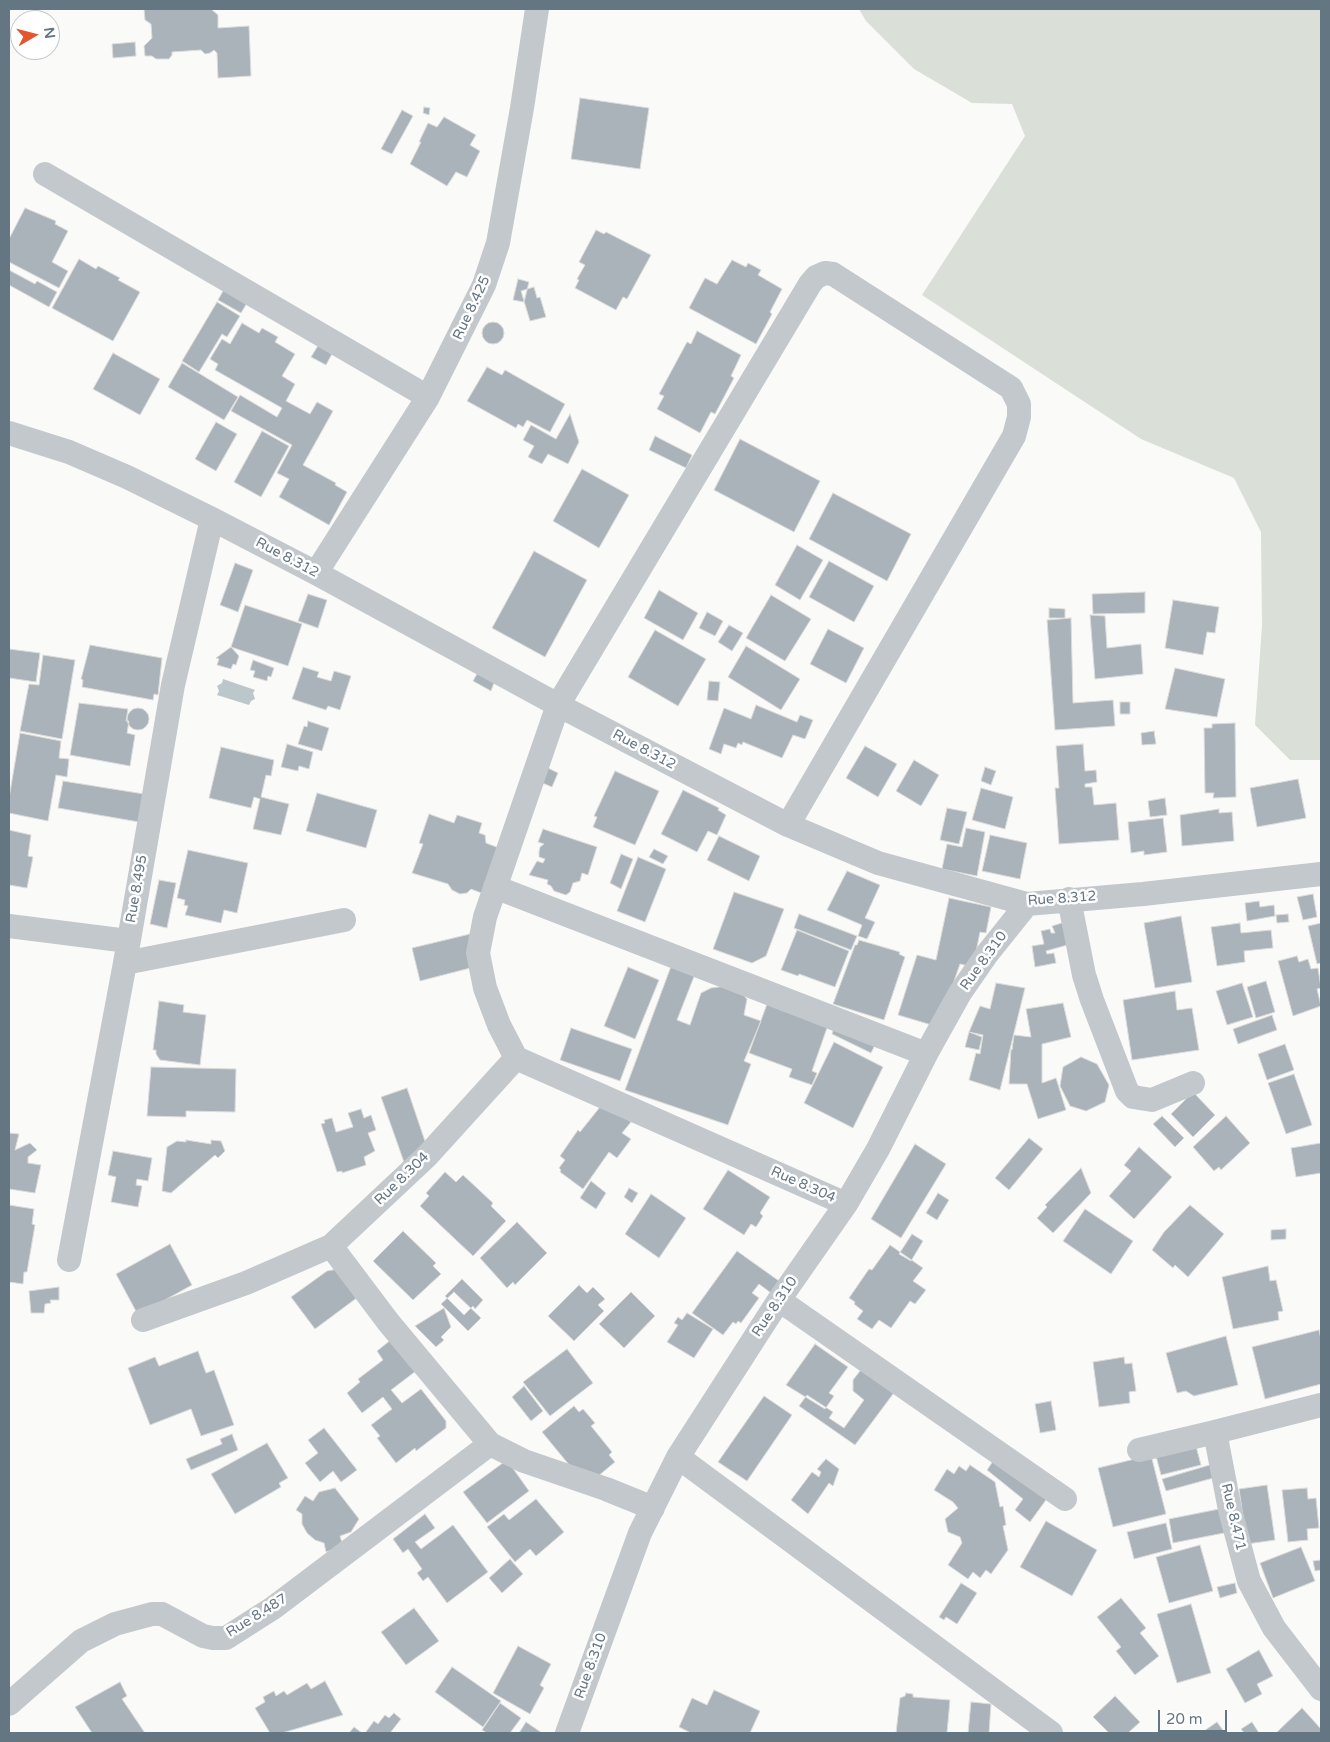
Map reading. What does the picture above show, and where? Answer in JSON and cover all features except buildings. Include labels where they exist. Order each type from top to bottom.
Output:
[{"type":"street","name":"Rue 8.425","points":[[316,574],[428,397],[484,285],[498,242],[522,108],[537,9]]},
{"type":"street","points":[[44,174],[428,397]]},
{"type":"street","points":[[516,1058],[499,1025],[486,988],[478,953],[485,917],[558,705],[810,284],[816,276],[825,272],[833,274],[1011,388],[1018,404],[1019,417],[1014,436],[788,825]]},
{"type":"street","name":"Rue 8.312","points":[[9,433],[68,452],[127,478],[212,520],[558,705],[788,825],[878,863],[1026,904],[1143,894],[1321,874]]},
{"type":"street","name":"Rue 8.495","points":[[69,1260],[173,685],[212,520]]},
{"type":"street","points":[[495,887],[926,1054]]},
{"type":"street","points":[[1069,899],[1087,983],[1127,1091],[1134,1096],[1152,1100],[1193,1083]]},
{"type":"street","name":"Rue 8.310","points":[[567,1733],[640,1533],[678,1457],[779,1300],[846,1204],[878,1150],[926,1054],[966,985],[987,954],[1026,904]]},
{"type":"street","points":[[9,926],[126,952],[344,920]]},
{"type":"street","name":"Rue 8.304","points":[[143,1320],[246,1283],[331,1246],[427,1156],[516,1058],[846,1204]]},
{"type":"street","points":[[331,1246],[389,1323],[490,1444],[524,1460],[653,1508]]},
{"type":"street","points":[[779,1300],[1065,1499]]},
{"type":"street","points":[[1139,1450],[1321,1405]]},
{"type":"street","name":"Rue 8.471","points":[[1215,1432],[1230,1510],[1250,1581],[1274,1628],[1321,1689]]},
{"type":"street","name":"Rue 8.487","points":[[9,1704],[81,1641],[116,1624],[152,1614],[162,1614],[204,1636],[226,1638],[273,1608],[490,1444]]},
{"type":"street","points":[[678,1457],[1051,1733]]},
{"type":"shaded area","points":[[859,9],[1321,9],[1321,760],[1290,760],[1255,725],[1262,626],[1261,532],[1234,478],[1141,439],[922,295],[1025,136],[1012,104],[972,103],[914,69],[866,21]]},
{"type":"shaded area","points":[[223,679],[255,690],[253,693],[255,699],[249,705],[217,695],[219,691],[217,686],[222,683]]}]
